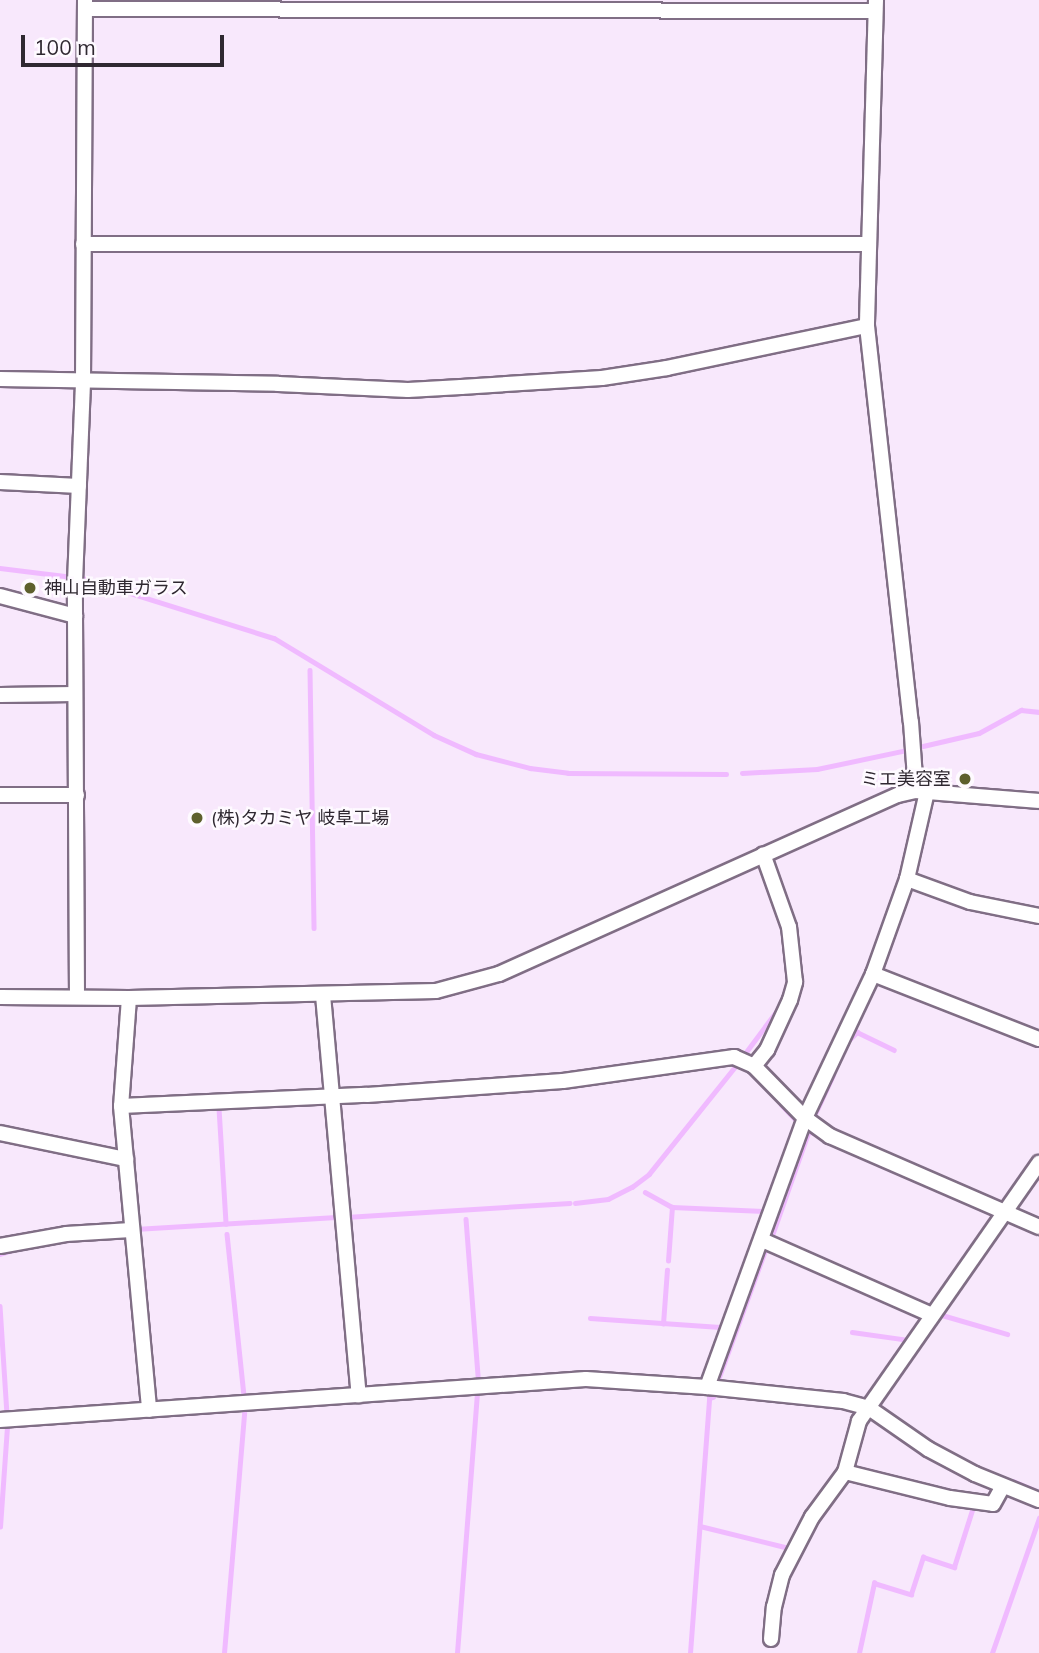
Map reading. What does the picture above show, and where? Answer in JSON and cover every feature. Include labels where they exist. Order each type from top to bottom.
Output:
[{"type":"street","points":[[77,996],[75,576],[83,382],[85,5],[876,6],[867,244],[867,326],[921,791],[907,878],[873,974],[806,1118],[707,1387]]},
{"type":"street","points":[[83,244],[867,244]]},
{"type":"street","points":[[0,379],[278,384],[408,390],[598,378],[667,368],[867,326]]},
{"type":"street","points":[[0,482],[79,486]]},
{"type":"street","points":[[0,596],[75,616]]},
{"type":"street","points":[[0,695],[75,694]]},
{"type":"street","points":[[0,997],[129,998],[436,991],[499,974],[869,806],[921,791],[1039,802]]},
{"type":"street","points":[[0,795],[77,795]]},
{"type":"street","points":[[754,1066],[766,1050],[790,1000],[795,982],[789,927],[763,854]]},
{"type":"street","points":[[907,878],[970,902],[1039,916]]},
{"type":"street","points":[[873,974],[1039,1040]]},
{"type":"street","points":[[323,995],[359,1395]]},
{"type":"street","points":[[129,998],[121,1106],[149,1410]]},
{"type":"street","points":[[121,1106],[332,1097],[563,1081],[734,1057],[754,1066],[806,1118],[830,1136],[1039,1227]]},
{"type":"street","points":[[0,1133],[126,1159]]},
{"type":"street","points":[[771,1639],[774,1607],[782,1576],[812,1517],[845,1472],[859,1421],[1039,1163]]},
{"type":"street","points":[[0,1246],[66,1234],[131,1230]]},
{"type":"street","points":[[762,1240],[932,1315]]},
{"type":"street","points":[[0,1420],[586,1379],[707,1387],[843,1401],[869,1408],[928,1449],[1002,1488],[1039,1500]]},
{"type":"street","points":[[845,1472],[950,1498],[993,1504],[1002,1488]]},
{"type":"waterway","points":[[0,568],[82,578],[274,638],[434,735],[476,754],[530,768],[568,773],[726,774]]},
{"type":"waterway","points":[[310,670],[314,928]]},
{"type":"waterway","points":[[923,746],[979,733],[1021,710],[1039,712]]},
{"type":"waterway","points":[[742,773],[817,769],[907,750]]},
{"type":"waterway","points":[[743,1056],[781,1005]]},
{"type":"waterway","points":[[850,1039],[857,1032],[894,1050]]},
{"type":"waterway","points":[[575,1203],[608,1199],[632,1187],[649,1174],[738,1063]]},
{"type":"waterway","points":[[815,1114],[833,1075]]},
{"type":"waterway","points":[[781,1104],[796,1120]]},
{"type":"waterway","points":[[221,1108],[226,1224]]},
{"type":"waterway","points":[[770,1241],[809,1131],[818,1135]]},
{"type":"waterway","points":[[645,1192],[672,1207],[764,1211]]},
{"type":"waterway","points":[[346,1217],[570,1203]]},
{"type":"waterway","points":[[668,1261],[672,1207]]},
{"type":"waterway","points":[[135,1229],[336,1217]]},
{"type":"waterway","points":[[466,1219],[478,1376]]},
{"type":"waterway","points":[[227,1234],[244,1395]]},
{"type":"waterway","points":[[719,1377],[766,1248]]},
{"type":"waterway","points":[[0,1254],[12,1250]]},
{"type":"waterway","points":[[663,1324],[667,1270]]},
{"type":"waterway","points":[[0,1306],[7,1414]]},
{"type":"waterway","points":[[942,1315],[1007,1334]]},
{"type":"waterway","points":[[590,1318],[720,1327]]},
{"type":"waterway","points":[[852,1332],[909,1340]]},
{"type":"waterway","points":[[457,1653],[477,1393]]},
{"type":"waterway","points":[[690,1653],[709,1398],[713,1397]]},
{"type":"waterway","points":[[224,1653],[244,1413]]},
{"type":"waterway","points":[[0,1527],[7,1426]]},
{"type":"waterway","points":[[1013,1481],[1039,1492]]},
{"type":"waterway","points":[[859,1653],[874,1583],[911,1594],[923,1557],[954,1567],[973,1507],[976,1507]]},
{"type":"waterway","points":[[992,1653],[1039,1518]]},
{"type":"waterway","points":[[700,1526],[785,1547]]},
{"type":"place","name":"神山自動車ガラス","points":[[30,588]]},
{"type":"place","name":"ミエ美容室","points":[[965,779]]},
{"type":"place","name":"(株)タカミヤ 岐阜工場","points":[[197,818]]}]
